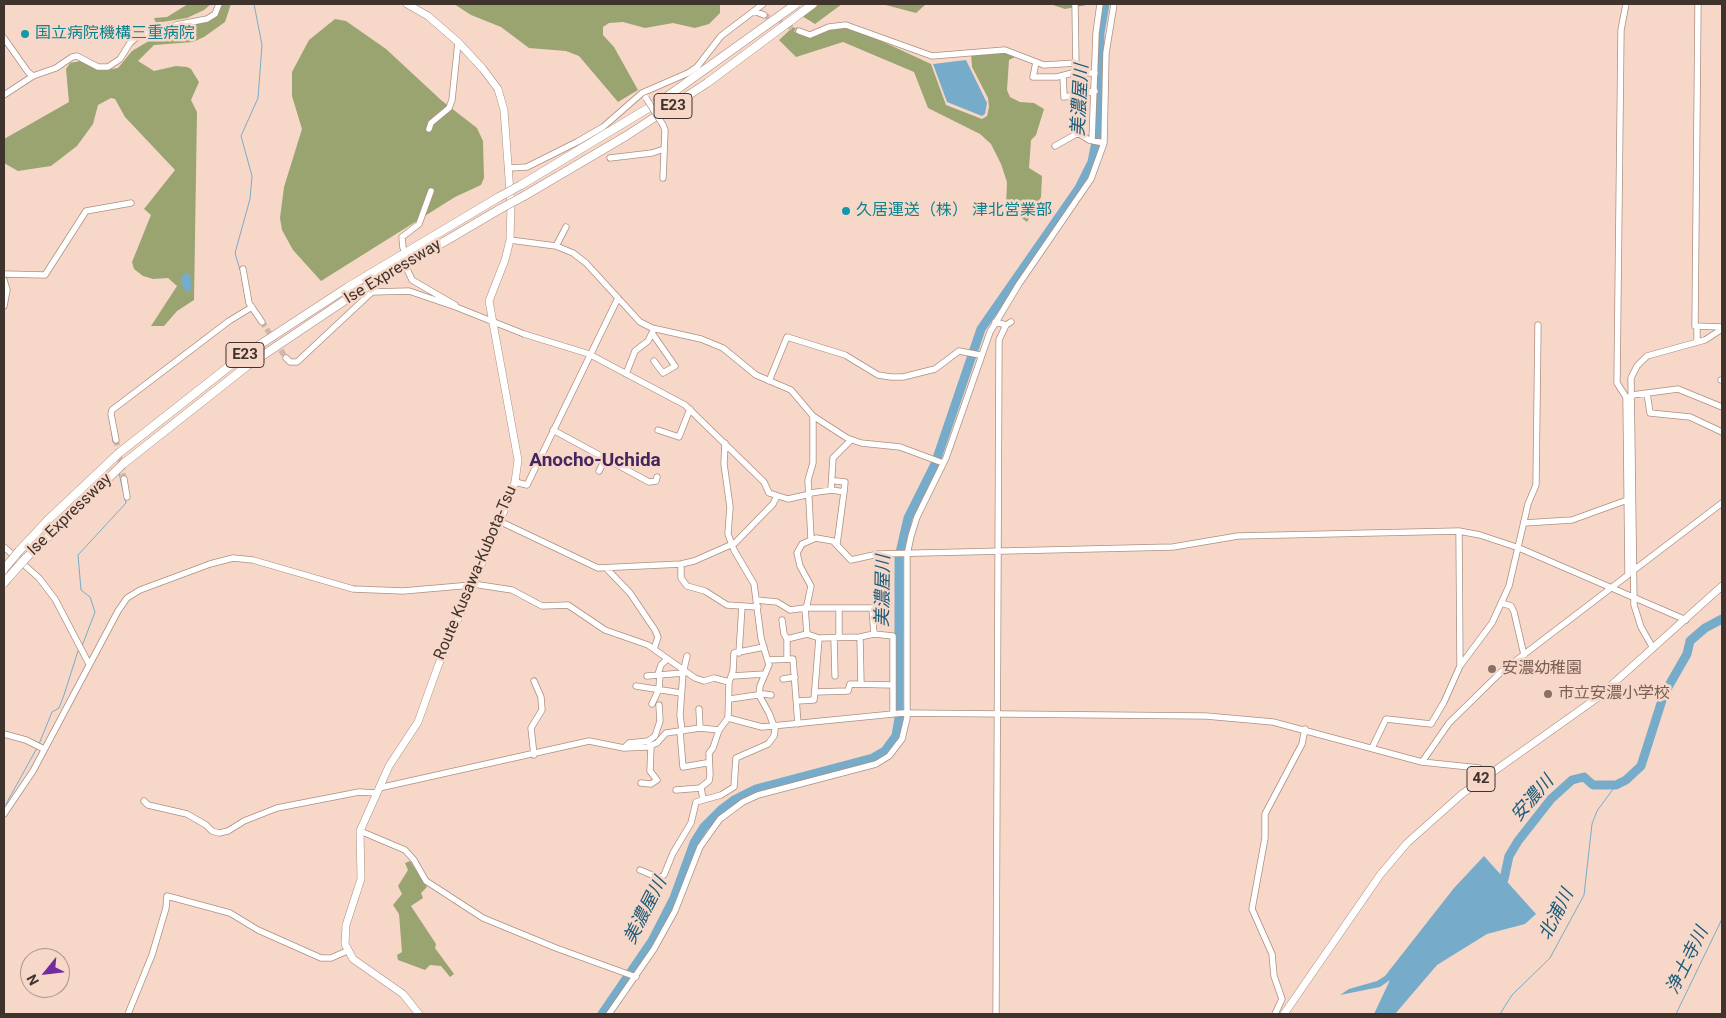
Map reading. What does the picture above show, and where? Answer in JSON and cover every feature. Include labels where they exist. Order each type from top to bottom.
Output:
[{"type":"highway","name":"Ise Expressway","points":[[4,569],[18,549],[120,453],[241,357],[348,287],[673,93],[796,4]]},
{"type":"highway","name":"Ise Expressway","points":[[7,580],[26,558],[123,464],[247,366],[350,297],[626,136],[707,83],[813,4]]},
{"type":"highway","points":[[4,561],[18,549]]},
{"type":"main road","name":"Route Kusawa-Kubota-Tsu","points":[[347,952],[344,941],[345,930],[362,879],[360,832],[389,766],[418,722],[438,666],[515,482],[518,460],[489,301],[505,260],[510,240],[511,206],[504,110],[498,89],[458,42],[428,16],[407,4]]},
{"type":"main road","name":"42","points":[[1284,1014],[1380,875],[1407,843],[1441,811],[1486,775],[1546,736],[1597,698],[1722,586]]},
{"type":"main road","points":[[347,952],[356,962],[404,994],[419,1014]]},
{"type":"street","points":[[4,95],[33,76],[56,68],[72,57],[77,56],[98,67],[108,68],[120,59],[130,43],[138,36],[176,25],[207,19],[215,14],[219,4]]},
{"type":"street","points":[[508,168],[527,167],[577,142],[603,127],[644,96],[688,73],[696,67],[721,36],[764,4]]},
{"type":"street","points":[[1075,4],[1076,69],[1080,71]]},
{"type":"street","points":[[1092,140],[1096,33],[1100,4]]},
{"type":"street","points":[[609,1014],[632,975],[654,949],[675,911],[700,847],[720,819],[743,802],[758,795],[882,761],[889,756],[902,739],[906,726],[905,555],[918,517],[942,462],[978,355],[996,322],[1091,179],[1103,143],[1106,53],[1114,4]]},
{"type":"street","points":[[1626,4],[1621,30],[1617,383],[1630,396]]},
{"type":"street","points":[[1697,342],[1698,4]]},
{"type":"street","points":[[754,11],[764,15]]},
{"type":"street","points":[[800,31],[810,35],[829,27],[846,25],[932,56],[1005,50],[1044,65],[1076,63]]},
{"type":"street","points":[[4,38],[28,72],[33,76]]},
{"type":"street","points":[[429,129],[431,123],[449,108],[452,100],[458,42]]},
{"type":"street","points":[[1036,62],[1033,77],[1063,76],[1080,71],[1095,73]]},
{"type":"street","points":[[1063,76],[1064,97],[1095,91]]},
{"type":"street","points":[[644,96],[665,130],[663,178]]},
{"type":"street","points":[[1055,146],[1076,133],[1103,143]]},
{"type":"street","points":[[610,158],[652,153],[664,149]]},
{"type":"street","points":[[403,248],[402,237],[419,224],[431,191]]},
{"type":"street","points":[[4,274],[45,275],[86,211],[130,203]]},
{"type":"street","points":[[556,246],[566,227]]},
{"type":"street","points":[[510,240],[556,246],[573,253],[586,263],[640,322],[653,331],[675,366],[663,373],[654,362]]},
{"type":"street","points":[[243,269],[248,300],[262,322]]},
{"type":"street","points":[[407,269],[412,280],[446,298],[456,307]]},
{"type":"street","points":[[4,280],[7,290],[4,306]]},
{"type":"street","points":[[286,358],[290,362],[297,362],[375,290],[409,291],[491,320],[524,334],[589,354],[690,409],[764,482],[770,493],[788,499],[831,490],[844,492]]},
{"type":"street","points":[[515,482],[527,485],[589,354],[618,298]]},
{"type":"street","points":[[116,440],[110,414],[113,409],[229,321],[252,307]]},
{"type":"street","points":[[996,322],[1009,323],[999,340],[996,1014]]},
{"type":"street","points":[[1372,748],[1380,726],[1386,719],[1431,724],[1444,702],[1460,666],[1492,623],[1509,586],[1536,482],[1538,325]]},
{"type":"street","points":[[1697,326],[1722,328]]},
{"type":"street","points":[[1653,648],[1638,619],[1632,572],[1630,396],[1633,374],[1644,358],[1697,342],[1722,328]]},
{"type":"street","points":[[626,374],[635,351],[648,342],[653,331]]},
{"type":"street","points":[[653,331],[711,342],[723,348],[756,375],[796,394],[812,416],[852,440],[900,447],[942,462]]},
{"type":"street","points":[[768,381],[787,337],[845,355],[878,375],[891,377],[903,377],[934,369],[955,353],[965,351],[978,355]]},
{"type":"street","points":[[1630,396],[1647,392],[1678,390],[1722,408]]},
{"type":"street","points":[[1647,392],[1650,413],[1690,418],[1722,432]]},
{"type":"street","points":[[658,430],[679,437],[690,409]]},
{"type":"street","points":[[811,539],[808,480],[813,463],[812,416]]},
{"type":"street","points":[[553,430],[649,482],[656,481],[656,476]]},
{"type":"street","points":[[831,490],[833,458],[852,440]]},
{"type":"street","points":[[640,870],[659,878],[664,875],[673,853],[691,823],[696,802],[721,795],[734,787],[736,758],[770,743],[774,736],[774,726],[760,695],[760,686],[768,660],[764,647],[753,580],[732,545],[728,534],[730,506],[724,464],[725,443]]},
{"type":"street","points":[[599,471],[606,458]]},
{"type":"street","points":[[124,479],[128,496]]},
{"type":"street","points":[[836,480],[845,482],[837,544]]},
{"type":"street","points":[[499,521],[592,565],[607,569],[646,564],[681,564],[732,545],[742,538],[777,496]]},
{"type":"street","points":[[1524,523],[1572,520],[1631,499]]},
{"type":"street","points":[[1422,762],[1449,723],[1477,694],[1524,654],[1722,503]]},
{"type":"street","points":[[1459,531],[1460,666]]},
{"type":"street","points":[[807,634],[805,608],[811,586],[800,566],[798,553],[802,544],[811,539],[827,539],[837,544],[851,560],[866,555],[1173,546],[1238,536],[1459,531],[1480,535],[1519,548],[1686,620]]},
{"type":"street","points":[[4,547],[39,578],[55,599],[89,664]]},
{"type":"street","points":[[4,814],[118,611],[130,596],[144,588],[222,560],[233,558],[253,560],[353,589],[403,591],[472,584],[512,590],[542,606],[568,605],[609,632],[642,642],[684,672],[699,680],[708,681],[714,678],[731,679],[765,674]]},
{"type":"street","points":[[681,564],[681,578],[687,586],[705,591],[727,605],[742,606],[777,602],[790,610],[805,608],[872,608],[874,634]]},
{"type":"street","points":[[607,569],[630,593],[655,630],[658,637],[654,649]]},
{"type":"street","points":[[1501,603],[1511,606],[1514,612],[1524,654]]},
{"type":"street","points":[[739,653],[742,606]]},
{"type":"street","points":[[836,676],[836,637],[839,609]]},
{"type":"street","points":[[782,620],[784,634],[787,639],[787,658]]},
{"type":"street","points":[[787,639],[807,634],[818,638],[860,637],[874,634],[892,636],[894,714]]},
{"type":"street","points":[[860,637],[861,684]]},
{"type":"street","points":[[797,701],[814,700],[818,638]]},
{"type":"street","points":[[703,800],[702,784],[709,781],[709,752],[713,748],[719,730],[728,718],[734,654],[764,647]]},
{"type":"street","points":[[687,656],[681,693],[680,715],[683,767],[706,763],[709,765]]},
{"type":"street","points":[[768,660],[793,659],[798,724]]},
{"type":"street","points":[[652,704],[659,688],[661,665],[666,660]]},
{"type":"street","points":[[647,676],[684,672]]},
{"type":"street","points":[[783,679],[795,678]]},
{"type":"street","points":[[534,681],[541,697],[542,710],[531,728],[534,755]]},
{"type":"street","points":[[815,692],[848,692],[850,684],[893,684]]},
{"type":"street","points":[[636,686],[659,688],[681,693]]},
{"type":"street","points":[[721,701],[771,695]]},
{"type":"street","points":[[624,748],[628,743],[648,741],[655,736],[660,721],[659,705]]},
{"type":"street","points":[[699,709],[700,728]]},
{"type":"street","points":[[728,718],[758,726],[774,726],[905,713],[1206,716],[1274,722],[1422,762],[1479,768],[1486,775]]},
{"type":"street","points":[[144,801],[148,805],[187,814],[216,833],[228,830],[244,820],[277,808],[359,792],[378,791],[589,741],[624,748],[651,746],[666,733],[700,728],[719,730]]},
{"type":"street","points":[[1275,1014],[1282,999],[1274,976],[1272,954],[1252,909],[1265,838],[1264,814],[1302,744],[1305,729]]},
{"type":"street","points":[[4,734],[40,747]]},
{"type":"street","points":[[641,783],[651,784],[658,780],[650,771],[651,746]]},
{"type":"street","points":[[676,790],[701,788]]},
{"type":"street","points":[[360,832],[405,850],[414,860],[426,881],[483,918],[556,948],[632,975]]},
{"type":"street","points":[[128,1014],[152,955],[166,908],[167,896],[230,913],[258,930],[321,958],[331,958],[347,952]]},
{"type":"green space","points":[[188,4],[211,4],[204,10],[187,18],[156,23],[154,18],[167,17]]},
{"type":"green space","points":[[220,4],[231,4],[225,22],[204,37],[193,42],[154,45],[138,61],[154,71],[176,66],[187,67],[191,69],[199,82],[191,100],[197,112],[194,300],[177,311],[164,326],[151,326],[177,286],[168,278],[153,279],[143,276],[134,269],[132,262],[151,215],[144,209],[175,170],[125,117],[115,99],[111,98],[98,105],[93,124],[77,146],[51,166],[18,171],[4,163],[4,139],[69,102],[66,69],[70,63],[80,61],[104,70],[118,68],[132,51],[159,35],[211,20]]},
{"type":"green space","points":[[454,4],[720,4],[720,13],[709,24],[695,28],[673,23],[645,28],[623,22],[609,23],[603,27],[603,35],[614,47],[638,90],[618,102],[579,56],[566,51],[529,48],[501,27],[471,15]]},
{"type":"green space","points":[[818,4],[842,4],[815,24],[802,16]]},
{"type":"green space","points":[[882,4],[926,4],[916,13]]},
{"type":"green space","points":[[1050,4],[1092,4],[1065,9]]},
{"type":"green space","points":[[335,19],[346,21],[386,49],[441,100],[477,128],[483,141],[484,178],[481,185],[455,197],[321,281],[293,250],[282,230],[280,218],[284,187],[302,129],[292,96],[292,72],[309,40]]},
{"type":"green space","points":[[847,25],[931,64],[946,105],[982,119],[987,116],[988,98],[972,67],[971,53],[1011,53],[1015,57],[1009,60],[1007,90],[1010,97],[1020,102],[1034,103],[1044,109],[1036,135],[1031,140],[1029,168],[1042,176],[1041,197],[1027,222],[1006,206],[1007,182],[991,144],[980,134],[928,108],[914,72],[843,42],[796,57],[779,40],[793,27],[807,35]]},
{"type":"green space","points":[[410,861],[427,887],[421,893],[423,898],[411,906],[436,944],[435,948],[454,974],[450,977],[441,966],[430,965],[425,970],[398,960],[397,955],[402,952],[399,914],[393,905],[402,894],[398,886],[408,870],[405,863]]},
{"type":"water","points":[[966,60],[987,103],[985,114],[982,116],[947,102],[933,64]]},
{"type":"water","points":[[186,273],[190,274],[192,288],[187,293],[181,284],[181,276]]},
{"type":"water","points":[[1484,856],[1536,914],[1525,924],[1487,934],[1437,965],[1395,1014],[1374,1014],[1390,980],[1380,987],[1340,995],[1349,989],[1377,981],[1385,976],[1454,888]]},
{"type":"waterway","points":[[240,270],[235,253],[250,199],[252,176],[241,136],[258,98],[262,45],[254,4]]},
{"type":"waterway","name":"美濃屋川","points":[[602,1014],[652,941],[674,898],[694,843],[704,827],[722,809],[734,800],[756,789],[873,758],[885,751],[896,736],[899,718],[899,557],[908,518],[935,464],[981,329],[1079,188],[1092,162],[1099,127],[1100,33],[1105,4]]},
{"type":"waterway","points":[[242,279],[246,302]]},
{"type":"waterway","points":[[121,400],[207,334]]},
{"type":"waterway","points":[[109,411],[113,442]]},
{"type":"waterway","points":[[82,646],[95,612],[90,597],[81,590],[78,555],[126,503],[119,473]]},
{"type":"waterway","name":"安濃川","points":[[1498,888],[1504,879],[1509,856],[1518,841],[1551,799],[1572,780],[1584,777],[1593,785],[1616,785],[1626,780],[1641,766],[1664,694],[1687,654],[1690,641],[1705,628],[1722,619]]},
{"type":"waterway","points":[[39,744],[52,712],[59,708],[78,651]]},
{"type":"waterway","points":[[6,804],[37,748]]},
{"type":"waterway","name":"北浦川","points":[[1500,1014],[1512,995],[1550,958],[1584,895],[1592,824],[1597,811],[1616,785]]},
{"type":"waterway","name":"浄土寺川","points":[[1676,1014],[1722,919]]},
{"type":"tunnel","points":[[764,15],[799,31]]},
{"type":"tunnel","points":[[262,322],[286,358]]},
{"type":"tunnel","points":[[116,440],[124,479]]},
{"type":"place","name":"国立病院機構三重病院","points":[[25,34]]},
{"type":"place","name":"久居運送（株） 津北営業部","points":[[846,211]]},
{"type":"place","name":"安濃幼稚園","points":[[1492,669]]},
{"type":"place","name":"市立安濃小学校","points":[[1548,694]]},
{"type":"district","name":"Anocho-Uchida","points":[[595,461]]}]
